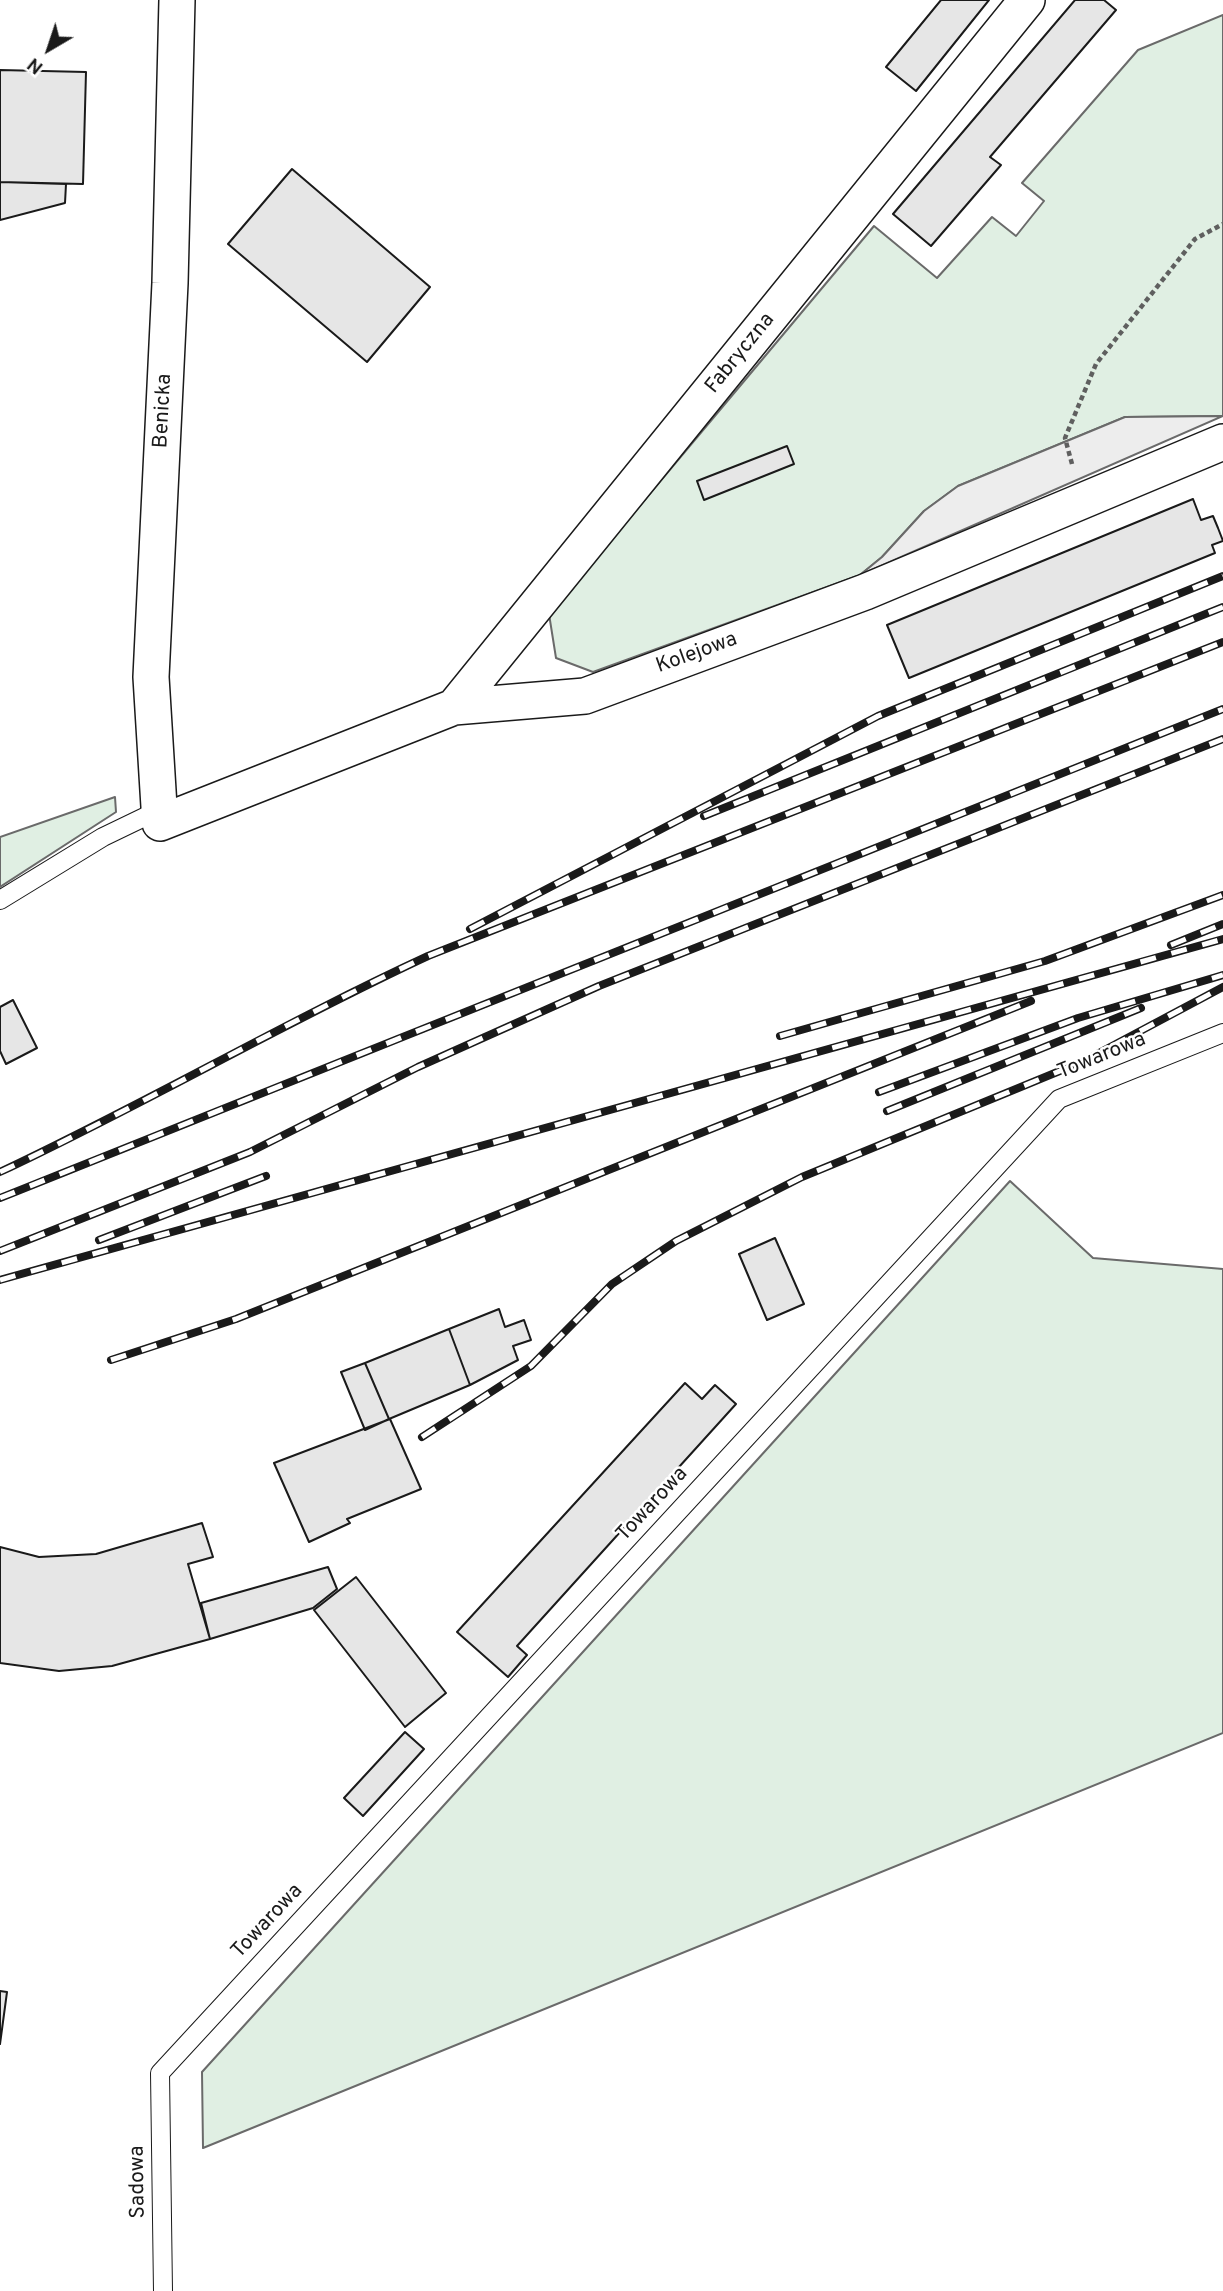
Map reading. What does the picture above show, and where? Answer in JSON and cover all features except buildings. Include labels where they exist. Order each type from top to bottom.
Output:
[{"type":"street","name":"Benicka","points":[[159,816],[151,677],[170,283],[177,0]]},
{"type":"street","name":"Fabryczna","points":[[454,707],[1027,0]]},
{"type":"street","name":"Kolejowa","points":[[159,816],[454,707],[586,696],[864,592],[1223,442]]},
{"type":"lane","points":[[0,900],[103,837],[159,816]]},
{"type":"lane","name":"Towarowa","points":[[160,2073],[1059,1099],[1223,1033]]},
{"type":"lane","name":"Sadowa","points":[[160,2073],[163,2291]]},
{"type":"path","points":[[1082,499],[1065,438],[1096,364],[1195,239],[1223,224]]},
{"type":"green space","points":[[1223,15],[1223,416],[1125,417],[958,486],[924,511],[882,557],[860,575],[593,672],[556,658],[549,614],[874,226],[937,278],[992,217],[1016,236],[1044,201],[1022,183],[1138,50]]},
{"type":"green space","points":[[115,797],[116,812],[0,887],[0,837]]},
{"type":"green space","points":[[1010,1181],[1093,1258],[1223,1269],[1223,1733],[203,2148],[202,2072]]},
{"type":"shaded area","points":[[1223,416],[860,575],[882,557],[924,511],[958,486],[1125,417]]},
{"type":"railway","points":[[470,929],[878,716],[1223,576]]},
{"type":"railway","points":[[704,816],[1223,607]]},
{"type":"railway","points":[[0,1172],[320,1008],[428,956],[1223,642]]},
{"type":"railway","points":[[0,1198],[1223,709]]},
{"type":"railway","points":[[0,1251],[250,1152],[418,1067],[599,986],[1223,739]]},
{"type":"railway","points":[[780,1036],[1045,961],[1223,895]]},
{"type":"railway","points":[[1171,945],[1223,924]]},
{"type":"railway","points":[[0,1280],[1223,939]]},
{"type":"railway","points":[[879,1092],[1078,1018],[1223,975]]},
{"type":"railway","points":[[422,1437],[531,1366],[612,1284],[676,1241],[802,1177],[1084,1061],[1223,987]]},
{"type":"railway","points":[[111,1360],[236,1319],[1031,1001]]},
{"type":"railway","points":[[887,1111],[1141,1008]]},
{"type":"railway","points":[[99,1240],[266,1176]]}]
